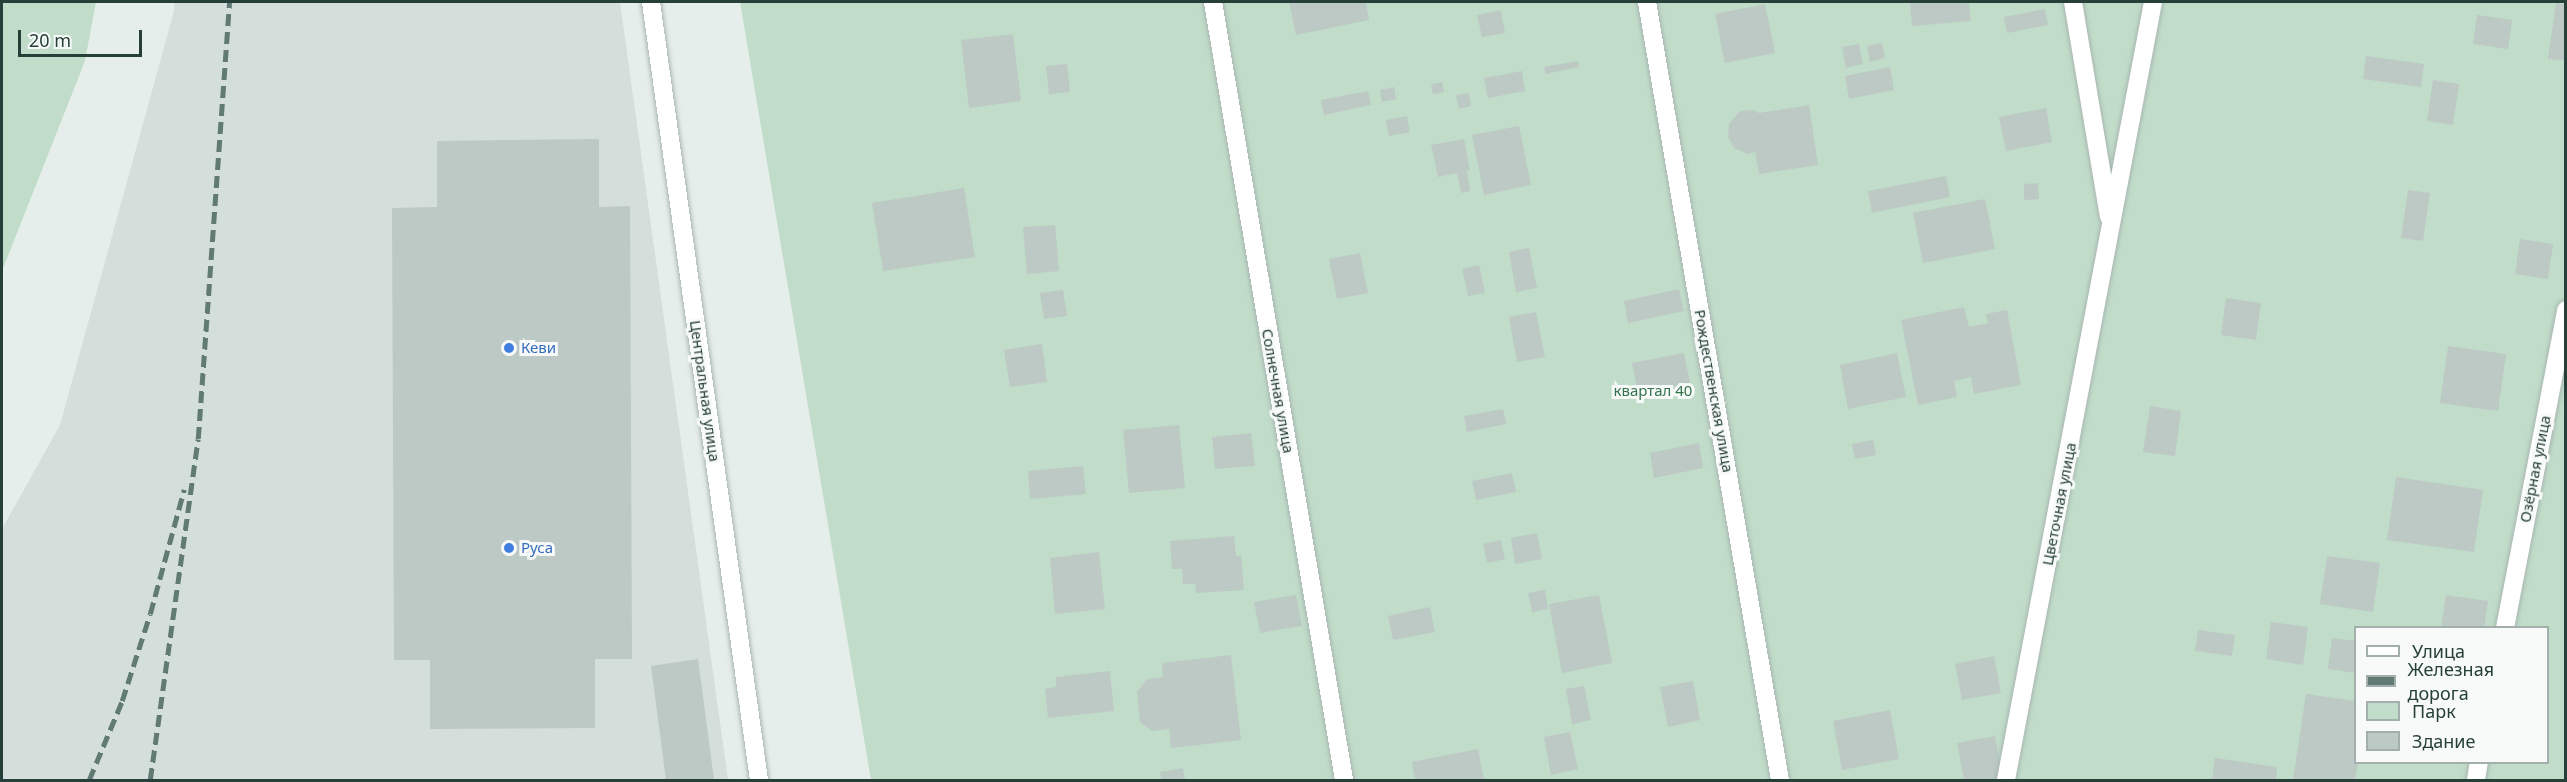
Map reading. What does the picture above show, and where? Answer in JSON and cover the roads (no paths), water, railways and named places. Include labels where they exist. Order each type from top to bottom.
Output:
[{"type":"street","name":"Центральная улица","points":[[651,2],[759,780]]},
{"type":"street","name":"Солнечная улица","points":[[1213,2],[1344,780]]},
{"type":"street","name":"Рождественская улица","points":[[1647,2],[1780,780]]},
{"type":"street","name":"Цветочная улица","points":[[2073,2],[2111,228]]},
{"type":"street","name":"Цветочная улица","points":[[2006,780],[2153,2]]},
{"type":"street","name":"Озёрная улица","points":[[2505,626],[2565,310]]},
{"type":"street","points":[[2475,780],[2479,764]]},
{"type":"railway","points":[[150,780],[198,439],[229,2]]},
{"type":"railway","points":[[89,780],[122,701],[150,614],[184,490]]},
{"type":"place","name":"Кеви","points":[[509,348]]},
{"type":"place","name":"Руса","points":[[509,548]]},
{"type":"park label","name":"квартал 40","points":[[1653,391]]}]
